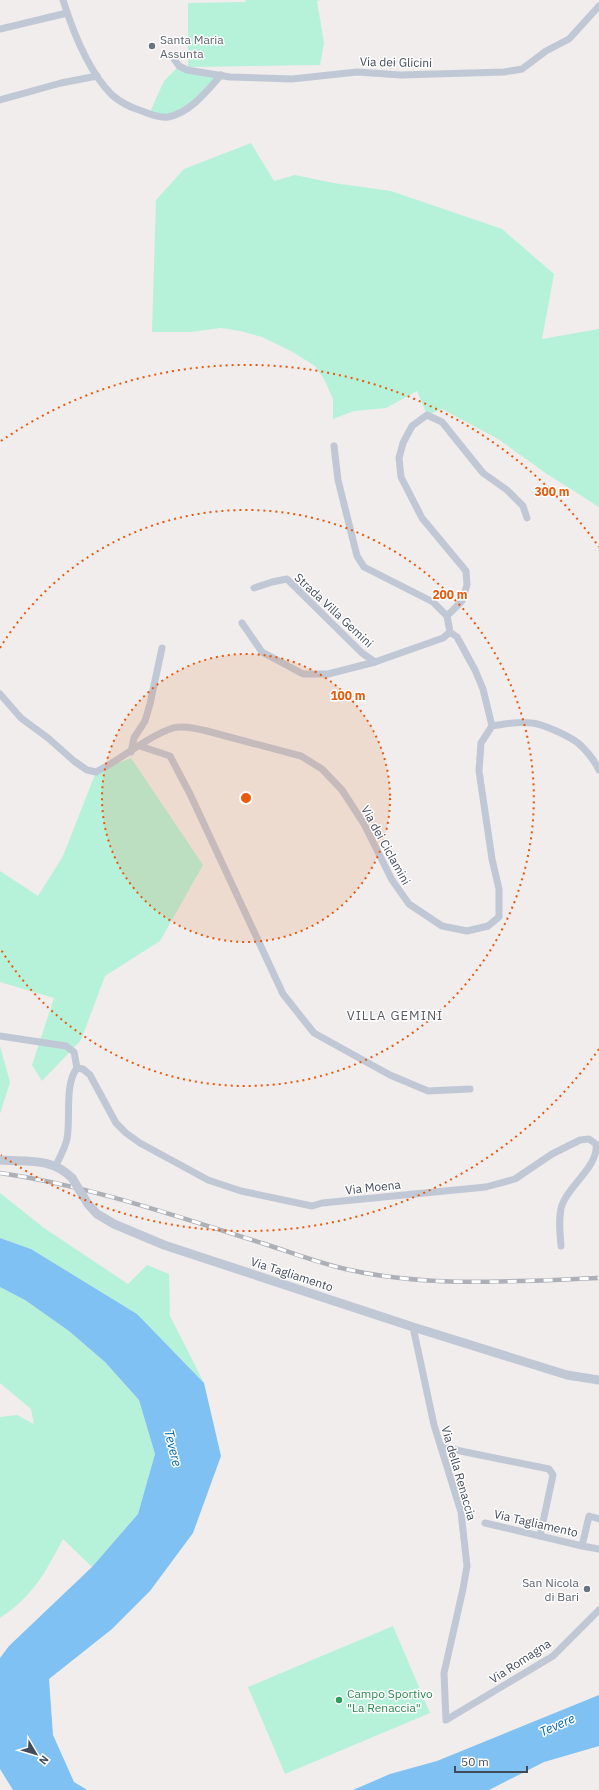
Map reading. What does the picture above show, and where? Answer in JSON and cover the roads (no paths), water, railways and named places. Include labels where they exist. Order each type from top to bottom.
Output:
[{"type":"street","points":[[63,0],[71,26],[97,76],[113,96],[132,108],[149,114],[168,117],[185,110],[221,75]]},
{"type":"street","name":"Via dei Glicini","points":[[174,60],[179,66],[187,70],[221,75],[292,79],[357,72],[401,75],[504,72],[522,69],[546,51],[570,39],[599,6]]},
{"type":"street","points":[[0,29],[67,13]]},
{"type":"street","points":[[0,100],[97,76]]},
{"type":"street","points":[[447,616],[462,601],[467,585],[466,571],[422,518],[401,477],[399,458],[403,443],[412,426],[427,415],[442,422],[483,473],[507,490],[523,506],[527,518]]},
{"type":"street","points":[[334,446],[338,480],[357,556],[364,567],[433,602],[447,616],[450,632],[457,637],[475,670],[483,689],[492,726],[514,722],[533,723],[556,731],[577,742],[595,762],[599,770]]},
{"type":"street","name":"Strada Villa Gemini","points":[[254,588],[287,579],[362,653],[375,662]]},
{"type":"street","name":"Strada Villa Gemini","points":[[242,623],[262,652],[303,674],[328,674],[375,662],[443,638],[450,632]]},
{"type":"street","points":[[131,752],[134,738],[145,721],[162,648]]},
{"type":"street","name":"Via dei Ciclamini","points":[[0,694],[22,718],[87,770],[96,772],[131,752],[149,739],[174,728],[195,728],[301,756],[322,769],[342,790],[364,824],[392,880],[409,904],[442,926],[467,931],[488,926],[499,917],[499,889],[492,859],[479,771],[481,743],[492,726]]},
{"type":"street","points":[[140,746],[170,756],[190,794],[283,994],[314,1033],[390,1075],[428,1091],[470,1089]]},
{"type":"street","points":[[0,1036],[66,1046],[74,1052],[77,1068],[70,1084],[67,1138],[63,1152],[56,1165]]},
{"type":"street","name":"Via Moena","points":[[77,1068],[83,1069],[90,1075],[116,1123],[126,1133],[140,1143],[208,1180],[241,1191],[312,1206],[486,1188],[515,1178],[552,1154],[580,1140],[589,1139],[596,1144],[598,1151],[594,1160],[562,1204],[560,1216],[561,1246]]},
{"type":"street","name":"Via Tagliamento","points":[[0,1160],[42,1162],[56,1165],[72,1178],[88,1204],[97,1214],[114,1224],[143,1237],[413,1327],[568,1375],[599,1380]]},
{"type":"street","name":"Via della Renaccia","points":[[413,1327],[434,1425],[460,1512],[467,1566],[444,1673],[446,1720]]},
{"type":"street","points":[[441,1447],[549,1469],[553,1475],[540,1536]]},
{"type":"street","name":"Via Tagliamento","points":[[582,1546],[589,1516],[599,1519]]},
{"type":"street","name":"Via Tagliamento","points":[[485,1523],[599,1549]]},
{"type":"street","name":"Via Romagna","points":[[446,1720],[553,1656],[599,1610]]},
{"type":"water","name":"Tevere","points":[[0,1238],[31,1249],[137,1314],[204,1383],[221,1456],[193,1533],[150,1591],[112,1629],[49,1679],[53,1735],[74,1782],[87,1790],[13,1790],[0,1769],[0,1658],[9,1646],[92,1567],[138,1514],[155,1454],[139,1400],[105,1362],[69,1331],[25,1300],[0,1287]]},
{"type":"water","name":"Tevere","points":[[599,1695],[599,1746],[544,1762],[489,1790],[353,1790],[390,1774],[437,1761]]},
{"type":"railway","points":[[0,1173],[101,1194],[167,1213],[328,1265],[381,1276],[474,1282],[599,1278]]},
{"type":"place","name":"Santa Maria Assunta","points":[[152,46]]},
{"type":"place","name":"San Nicola di Bari","points":[[587,1589]]},
{"type":"place","name":"Campo Sportivo \"La Renaccia\"","points":[[339,1700]]},
{"type":"district","name":"VILLA GEMINI","points":[[395,1015]]}]
